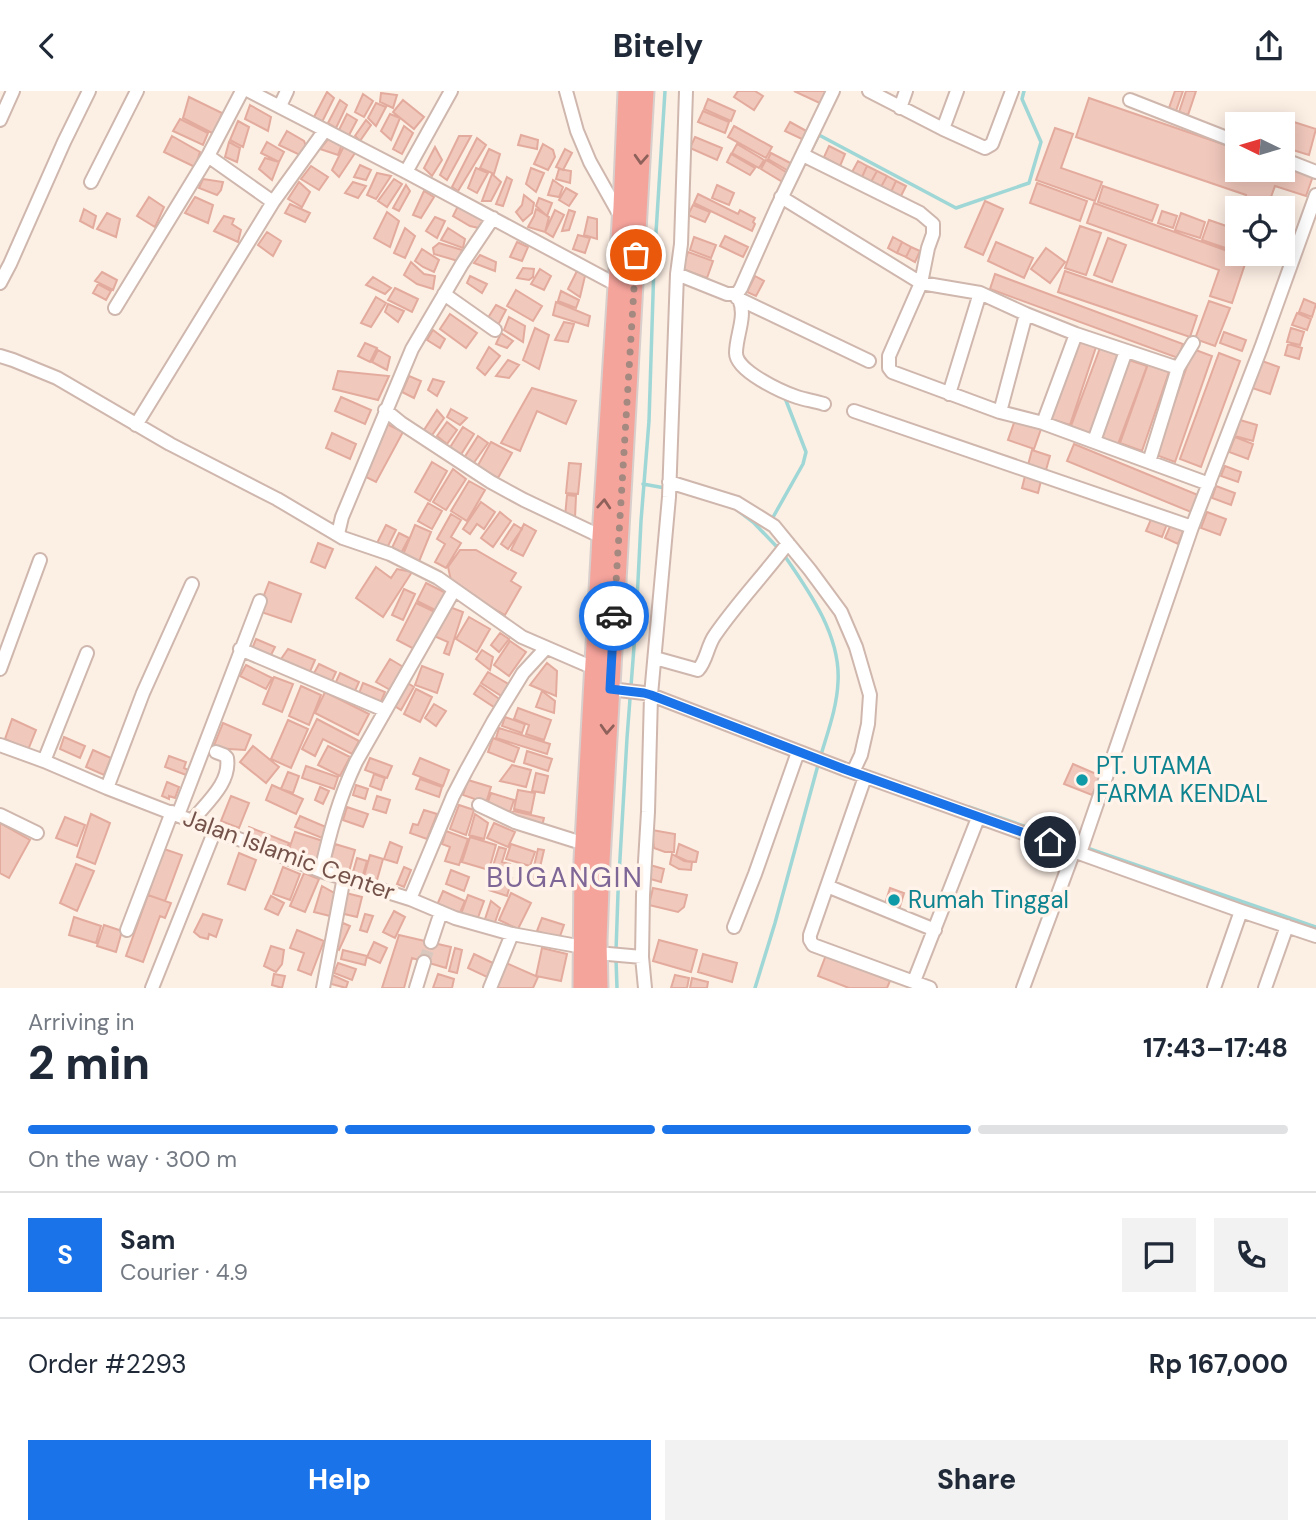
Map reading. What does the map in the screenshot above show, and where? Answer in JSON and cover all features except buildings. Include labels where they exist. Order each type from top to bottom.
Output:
[{"type":"highway","points":[[598,988],[585,844],[628,91]]},
{"type":"highway","points":[[583,988],[595,951],[616,690],[645,91]]},
{"type":"street","points":[[0,120],[13,91]]},
{"type":"street","points":[[0,283],[89,91]]},
{"type":"street","points":[[91,182],[137,91]]},
{"type":"street","points":[[115,308],[208,156],[242,91]]},
{"type":"street","points":[[248,91],[407,172],[617,285]]},
{"type":"street","points":[[280,106],[287,91]]},
{"type":"street","points":[[407,172],[451,91]]},
{"type":"street","points":[[565,91],[576,131],[622,219]]},
{"type":"street","points":[[645,988],[640,957],[648,812],[647,694],[655,657],[669,488],[686,91]]},
{"type":"street","points":[[733,296],[741,288],[781,197],[833,91]]},
{"type":"street","points":[[869,91],[981,147],[989,147],[992,144],[1012,91]]},
{"type":"street","points":[[900,108],[906,91]]},
{"type":"street","points":[[943,129],[957,91]]},
{"type":"street","points":[[1130,100],[1225,137]]},
{"type":"street","points":[[136,425],[273,202],[325,130]]},
{"type":"street","points":[[803,155],[920,213],[933,223],[933,234],[920,283],[889,356],[889,368],[897,374],[949,394],[1000,412],[1043,422],[1209,484]]},
{"type":"street","points":[[208,156],[273,202]]},
{"type":"street","points":[[1295,164],[1316,172]]},
{"type":"street","points":[[1023,988],[1077,852],[1192,527],[1316,195]]},
{"type":"street","points":[[781,197],[920,283],[980,293],[1076,334],[1178,368]]},
{"type":"street","points":[[338,534],[342,517],[412,349],[493,218]]},
{"type":"street","points":[[677,274],[733,296],[869,361]]},
{"type":"street","points":[[949,394],[980,293]]},
{"type":"street","points":[[444,294],[495,330]]},
{"type":"street","points":[[733,296],[743,310],[736,352],[738,361],[756,377],[795,396],[824,404]]},
{"type":"street","points":[[1000,412],[1026,314]]},
{"type":"street","points":[[1043,422],[1076,334]]},
{"type":"street","points":[[1149,462],[1178,368],[1193,344]]},
{"type":"street","points":[[1094,441],[1126,351]]},
{"type":"street","points":[[0,356],[57,378],[136,425],[343,538],[390,554],[438,578],[522,637],[596,669]]},
{"type":"street","points":[[385,410],[491,482],[602,537]]},
{"type":"street","points":[[854,411],[1192,527]]},
{"type":"street","points":[[669,488],[737,503],[774,526],[786,546],[841,612],[856,647],[870,695],[869,724],[860,755],[859,775],[810,940],[813,945],[930,988]]},
{"type":"street","points":[[655,657],[698,670],[710,641],[786,546]]},
{"type":"street","points":[[0,669],[40,560]]},
{"type":"street","points":[[107,788],[143,693],[192,584]]},
{"type":"street","points":[[321,871],[333,820],[356,762],[454,590]]},
{"type":"street","points":[[127,930],[260,601]]},
{"type":"street","points":[[410,899],[466,771],[523,673],[546,648]]},
{"type":"street","points":[[240,649],[384,711]]},
{"type":"street","points":[[44,761],[87,653]]},
{"type":"street","points":[[616,690],[647,694],[859,775],[1316,936]]},
{"type":"street","name":"Jalan Islamic Center","points":[[2,749],[44,761],[321,871],[410,899],[441,912],[512,934],[640,957]]},
{"type":"street","points":[[192,821],[216,793],[227,771],[228,758],[216,752]]},
{"type":"street","points":[[734,927],[798,752]]},
{"type":"street","points":[[479,805],[515,822],[585,844]]},
{"type":"street","points":[[0,815],[37,833]]},
{"type":"street","points":[[914,981],[978,817]]},
{"type":"street","points":[[152,988],[215,830]]},
{"type":"street","points":[[323,988],[344,877]]},
{"type":"street","points":[[827,886],[935,930]]},
{"type":"street","points":[[1214,988],[1241,911]]},
{"type":"street","points":[[431,942],[441,912]]},
{"type":"street","points":[[1265,988],[1287,926]]},
{"type":"street","points":[[489,988],[512,934]]},
{"type":"street","points":[[416,988],[424,962]]},
{"type":"waterway","points":[[616,951],[627,738],[649,421],[654,264],[665,91]]},
{"type":"waterway","points":[[811,150],[819,135],[956,208],[1029,183],[1041,142],[1022,99],[1024,91]]},
{"type":"waterway","points":[[772,519],[803,464],[806,452],[785,398]]},
{"type":"waterway","points":[[643,484],[665,488]]},
{"type":"waterway","points":[[736,509],[779,549]]},
{"type":"waterway","points":[[784,555],[829,631],[838,665],[836,701],[821,755]]},
{"type":"waterway","points":[[755,988],[818,765]]},
{"type":"waterway","points":[[969,807],[1079,845]]},
{"type":"waterway","points":[[1087,848],[1316,927]]},
{"type":"waterway","points":[[616,959],[617,988]]},
{"type":"tunnel","points":[[424,962],[431,942]]},
{"type":"way so far","points":[[614,616],[636,255]]},
{"type":"place","name":"PT. UTAMA FARMA KENDAL","points":[[1082,780]]},
{"type":"place","name":"Rumah Tinggal","points":[[894,900]]},
{"type":"district","name":"BUGANGIN","points":[[565,877]]},
{"type":"route","points":[[614,616],[610,689],[651,695],[844,769],[1050,842]]}]
